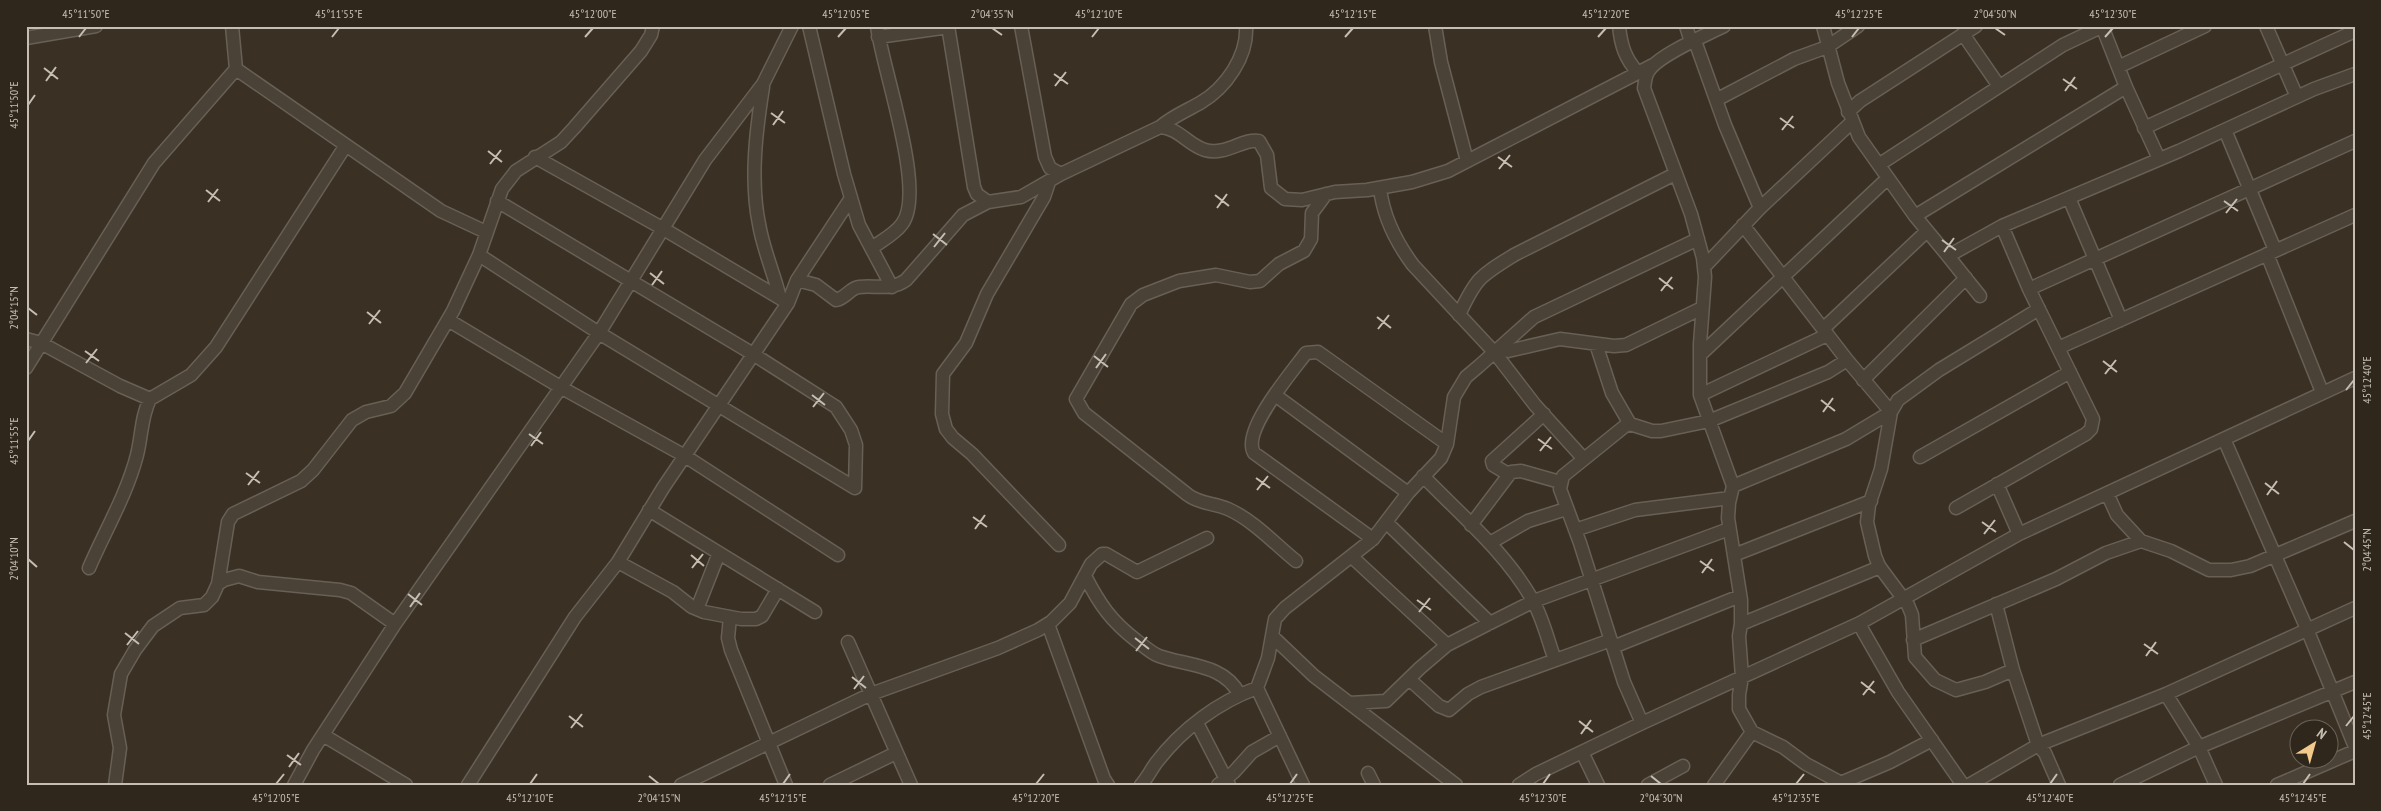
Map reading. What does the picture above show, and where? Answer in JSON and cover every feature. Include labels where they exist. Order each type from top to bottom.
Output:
[{"type":"street","points":[[26,38],[53,29],[96,26]]},
{"type":"street","points":[[26,368],[154,163],[236,69],[232,26]]},
{"type":"street","points":[[115,785],[120,748],[114,715],[121,674],[135,650],[153,626],[180,608],[204,605],[212,597],[218,584],[228,522],[233,514],[301,481],[313,470],[352,420],[366,412],[391,406],[405,393],[448,320],[479,254],[502,189],[516,171],[534,157],[560,142],[574,128],[641,52],[651,35],[653,26]]},
{"type":"street","points":[[294,785],[323,735],[395,624],[599,333],[705,160],[763,84],[792,26]]},
{"type":"street","points":[[809,26],[859,224],[892,287]]},
{"type":"street","points":[[1021,26],[1045,157],[1050,168],[1061,174]]},
{"type":"street","points":[[796,280],[816,285],[836,300],[844,298],[858,287],[892,287],[906,280],[963,215],[988,202],[1022,197],[1061,174],[1160,127],[1178,113],[1205,100],[1230,74],[1242,54],[1246,38],[1246,26]]},
{"type":"street","points":[[1435,26],[1441,62],[1467,161]]},
{"type":"street","points":[[1620,26],[1622,47],[1626,60],[1638,73]]},
{"type":"street","points":[[1686,26],[1760,208]]},
{"type":"street","points":[[1160,127],[1176,130],[1193,145],[1207,151],[1234,148],[1253,140],[1259,141],[1267,155],[1271,188],[1278,195],[1294,200],[1326,194],[1380,188],[1448,171],[1638,73],[1724,26]]},
{"type":"street","points":[[1823,26],[1827,46],[1850,117],[1859,137],[1926,231],[1980,296]]},
{"type":"street","points":[[1716,100],[1794,59],[1827,46],[1858,26]]},
{"type":"street","points":[[1704,267],[1850,117],[1860,101],[1976,26]]},
{"type":"street","points":[[1880,164],[2063,45],[2102,26],[2126,87],[2159,160]]},
{"type":"street","points":[[2118,67],[2205,26]]},
{"type":"street","points":[[2266,26],[2297,97]]},
{"type":"street","points":[[872,248],[902,224],[908,212],[910,192],[902,138],[878,32],[948,27],[974,187],[977,194],[988,202]]},
{"type":"street","points":[[2144,128],[2355,30]]},
{"type":"street","points":[[1963,34],[1999,86]]},
{"type":"street","points":[[1653,65],[1648,72],[1644,88],[1698,239],[1704,267],[1700,395],[1732,492],[1729,529],[1740,596],[1741,624],[1739,636],[1742,677],[1738,695],[1739,710],[1752,732],[1783,746],[1812,767],[1842,784],[1932,740]]},
{"type":"street","points":[[236,69],[441,211],[486,232]]},
{"type":"street","points":[[1948,256],[2002,226],[2159,160],[2297,97],[2355,74]]},
{"type":"street","points":[[763,84],[756,142],[755,191],[758,224],[784,300]]},
{"type":"street","points":[[1915,216],[2126,87]]},
{"type":"street","points":[[2225,130],[2250,187],[2271,252],[2322,392]]},
{"type":"street","points":[[2029,289],[2250,187],[2355,141]]},
{"type":"street","points":[[89,568],[128,483],[137,454],[143,412],[150,399],[191,375],[216,347],[346,145]]},
{"type":"street","points":[[534,157],[662,228],[784,300]]},
{"type":"street","points":[[1459,315],[1473,285],[1489,270],[1514,255],[1675,174]]},
{"type":"street","points":[[1700,355],[1888,178]]},
{"type":"street","points":[[1049,182],[1044,197],[987,294],[966,343],[943,374],[942,414],[946,429],[953,438],[972,454],[1059,545]]},
{"type":"street","points":[[1380,188],[1382,206],[1402,249],[1413,265],[1459,315],[1498,350],[1544,414],[1583,458]]},
{"type":"street","points":[[1296,561],[1248,522],[1229,510],[1205,504],[1188,495],[1084,413],[1076,399],[1131,304],[1143,295],[1180,281],[1207,276],[1216,275],[1250,282],[1260,281],[1279,264],[1304,251],[1311,238],[1312,213],[1326,194]]},
{"type":"street","points":[[468,785],[575,617],[618,562],[649,510],[720,406],[796,280],[851,198]]},
{"type":"street","points":[[2069,198],[2121,320]]},
{"type":"street","points":[[479,254],[599,333],[855,488],[856,445],[851,430],[836,407],[753,354],[497,201]]},
{"type":"street","points":[[2058,348],[2355,216]]},
{"type":"street","points":[[1743,225],[1846,360],[1891,412]]},
{"type":"street","points":[[1956,508],[2091,429],[2093,419],[2029,289],[2002,226]]},
{"type":"street","points":[[1700,395],[1825,332],[1926,231]]},
{"type":"street","points":[[1304,785],[1257,688],[1268,658],[1275,619],[1285,608],[1373,539],[1408,493],[1441,458],[1447,444],[1454,397],[1466,377],[1534,317],[1698,239]]},
{"type":"street","points":[[1863,380],[1966,278]]},
{"type":"street","points":[[1498,350],[1508,351],[1560,339],[1614,346],[1626,345],[1702,308]]},
{"type":"street","points":[[2013,670],[1985,682],[1956,690],[1944,686],[1924,670],[1916,657],[1912,615],[1904,599],[1880,567],[1875,556],[1867,522],[1881,469],[1891,412],[1898,400],[1939,370],[2039,309]]},
{"type":"street","points":[[448,320],[562,388],[685,456],[838,555]]},
{"type":"street","points":[[26,339],[41,343],[120,386],[150,399]]},
{"type":"street","points":[[1596,344],[1612,393],[1630,424],[1652,431],[1661,431],[1709,421],[1828,372],[1846,360]]},
{"type":"street","points":[[1373,539],[1254,453],[1250,442],[1252,434],[1275,394],[1306,353],[1318,352],[1447,444]]},
{"type":"street","points":[[1920,457],[2070,372]]},
{"type":"street","points":[[1519,785],[1582,752],[1860,622],[2019,534],[2355,378]]},
{"type":"street","points":[[1275,394],[1408,493]]},
{"type":"street","points":[[1575,530],[1635,510],[1732,492],[1846,439],[1891,412]]},
{"type":"street","points":[[1508,474],[1493,465],[1492,460],[1544,414]]},
{"type":"street","points":[[1630,424],[1611,435],[1568,470],[1560,482],[1560,489],[1624,682],[1642,724]]},
{"type":"street","points":[[2224,439],[2307,629],[2355,747]]},
{"type":"street","points":[[1471,525],[1511,472],[1522,471],[1560,482]]},
{"type":"street","points":[[1424,476],[1490,543],[1519,579],[1534,601],[1555,660]]},
{"type":"street","points":[[1997,484],[2019,534]]},
{"type":"street","points":[[2107,493],[2117,515],[2141,541],[2171,551],[2209,570],[2231,570],[2250,566],[2355,521]]},
{"type":"street","points":[[1734,555],[1871,501]]},
{"type":"street","points":[[1490,543],[1528,521],[1566,509]]},
{"type":"street","points":[[649,510],[815,612]]},
{"type":"street","points":[[1386,522],[1490,623]]},
{"type":"street","points":[[1349,703],[1386,702],[1447,645],[1534,601],[1729,529]]},
{"type":"street","points":[[681,785],[872,694],[998,648],[1048,624],[1070,602],[1091,564],[1102,554],[1106,554],[1136,572],[1207,538]]},
{"type":"street","points":[[1913,640],[2056,579],[2106,553],[2141,541]]},
{"type":"street","points":[[697,609],[719,553]]},
{"type":"street","points":[[1351,556],[1447,645]]},
{"type":"street","points":[[618,562],[632,568],[697,609],[730,617],[756,619],[762,616],[778,589]]},
{"type":"street","points":[[1741,624],[1880,567]]},
{"type":"street","points":[[218,584],[224,580],[239,576],[258,582],[340,590],[351,593],[395,624]]},
{"type":"street","points":[[1085,576],[1105,612],[1151,651],[1160,656],[1206,667],[1230,681],[1240,694]]},
{"type":"street","points":[[1409,679],[1440,706],[1449,710],[1468,694],[1481,687],[1555,660],[1612,644],[1740,596]]},
{"type":"street","points":[[1996,604],[2013,670],[2038,745],[2045,752],[2059,785]]},
{"type":"street","points":[[1969,785],[2038,745],[2166,694],[2355,608]]},
{"type":"street","points":[[730,617],[728,638],[731,650],[786,785]]},
{"type":"street","points":[[1860,622],[1863,631],[1898,692],[1963,785]]},
{"type":"street","points":[[1048,624],[1104,779],[1108,785]]},
{"type":"street","points":[[1272,636],[1314,676],[1456,785]]},
{"type":"street","points":[[848,642],[911,785]]},
{"type":"street","points":[[2120,785],[2199,747],[2355,682]]},
{"type":"street","points":[[1145,783],[1157,762],[1197,723],[1240,694],[1257,688]]},
{"type":"street","points":[[2166,694],[2199,747],[2216,785]]},
{"type":"street","points":[[1197,723],[1224,783],[1252,752],[1280,736]]},
{"type":"street","points":[[1714,785],[1752,732]]},
{"type":"street","points":[[323,735],[406,785]]},
{"type":"street","points":[[2277,785],[2355,751]]},
{"type":"street","points":[[1582,752],[1598,785]]},
{"type":"street","points":[[830,785],[896,753]]},
{"type":"street","points":[[1648,785],[1683,766]]},
{"type":"street","points":[[1368,773],[1374,785]]}]
